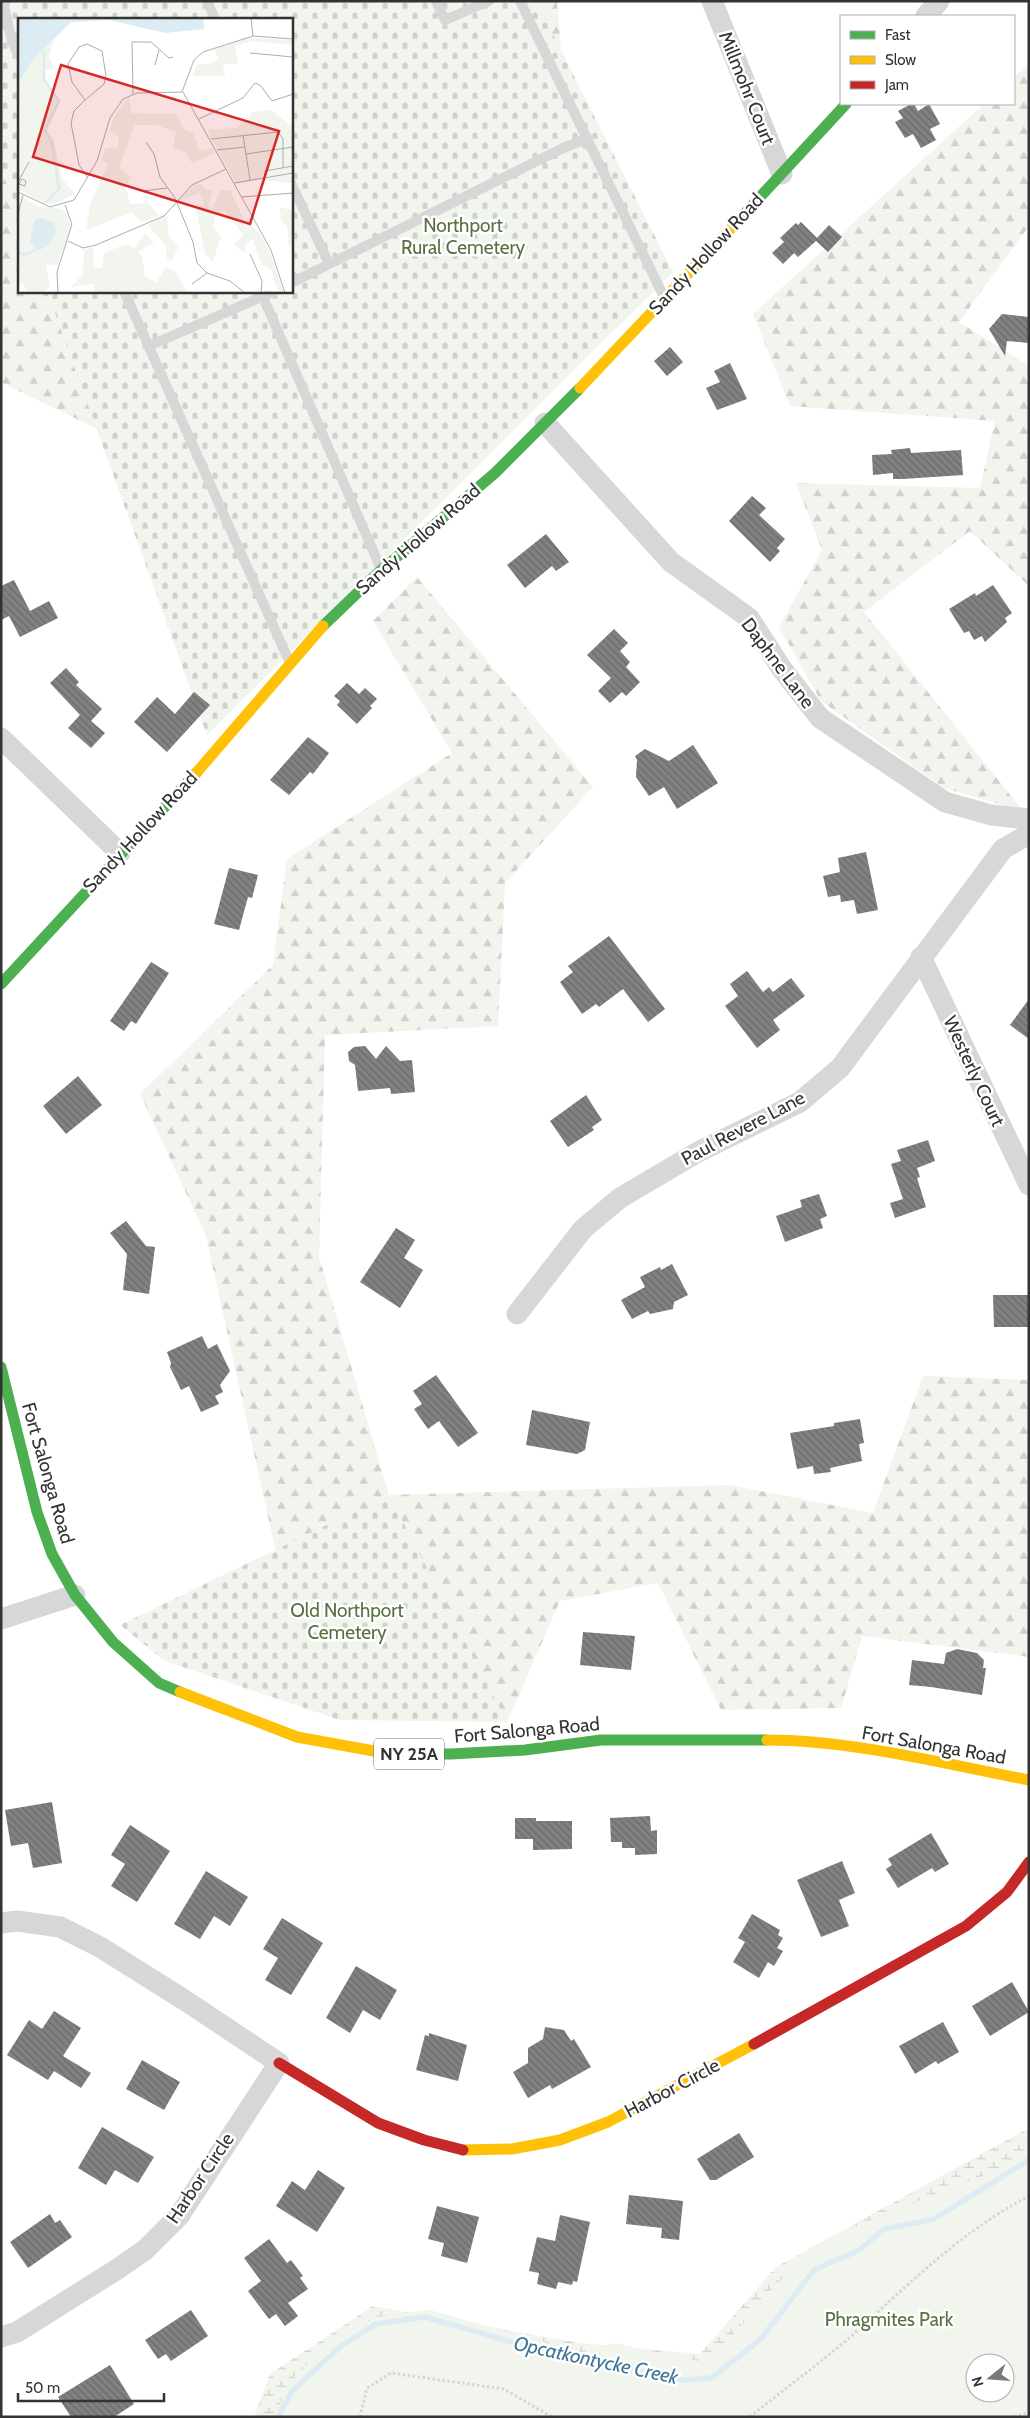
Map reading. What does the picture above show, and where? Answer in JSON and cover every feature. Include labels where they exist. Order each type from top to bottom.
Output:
[{"type":"street","name":"Millmohr Court","points":[[712,1],[782,174]]},
{"type":"street","points":[[927,15],[939,1]]},
{"type":"street","name":"Sandy Hollow Road","points":[[1,984],[243,720],[290,662],[336,613],[382,570],[515,454],[664,299],[845,105]]},
{"type":"street","name":"Daphne Lane","points":[[545,423],[671,562],[749,618],[782,668],[820,718],[945,802],[991,815],[1029,819]]},
{"type":"street","points":[[1,738],[120,853]]},
{"type":"street","name":"Paul Revere Lane","points":[[518,1314],[584,1229],[620,1198],[689,1157],[800,1102],[840,1068],[1003,849],[1029,834]]},
{"type":"street","name":"Westerly Court","points":[[921,957],[1029,1185]]},
{"type":"street","name":"Fort Salonga Road","points":[[1,1367],[37,1512],[52,1554],[75,1595],[113,1642],[159,1683],[198,1700],[297,1737],[397,1754],[507,1751],[601,1740],[800,1740],[867,1750],[1029,1780]]},
{"type":"street","points":[[1,1619],[75,1595]]},
{"type":"street","name":"Harbor Circle","points":[[1,1923],[17,1921],[60,1927],[100,1947],[279,2063],[378,2123],[424,2140],[464,2150],[512,2149],[560,2140],[608,2122],[717,2065],[966,1926],[1007,1892],[1029,1862]]},
{"type":"street","name":"Harbor Circle","points":[[1,2337],[17,2332],[116,2270],[144,2250],[179,2216],[279,2063]]},
{"type":"lane","points":[[6,1],[4,6],[12,42],[18,54]]},
{"type":"lane","points":[[207,1],[216,18]]},
{"type":"lane","points":[[436,1],[446,20],[489,1]]},
{"type":"lane","points":[[520,1],[588,138],[664,299]]},
{"type":"lane","points":[[292,282],[561,149],[588,138]]},
{"type":"lane","points":[[292,185],[329,264]]},
{"type":"lane","points":[[124,292],[290,662]]},
{"type":"lane","points":[[148,346],[273,292]]},
{"type":"lane","points":[[263,297],[382,570]]},
{"type":"path","points":[[750,2417],[847,2340],[909,2282],[961,2239],[1005,2208],[1029,2196]]},
{"type":"path","points":[[360,2417],[367,2388],[391,2373],[504,2389],[552,2417]]},
{"type":"path","points":[[1014,2417],[1029,2412]]},
{"type":"green space","name":"Northport Rural Cemetery","points":[[1,1],[536,1],[673,272],[207,735],[47,292],[292,292],[292,18],[18,18],[18,212],[1,170]]},
{"type":"green space","points":[[536,1],[557,1],[561,51]]},
{"type":"green space","points":[[1029,63],[1029,226],[959,322],[1029,366],[1029,586],[970,531],[864,612],[1023,811],[944,788],[821,701],[779,627],[822,550],[796,483],[980,488],[995,421],[790,406],[753,314],[983,105],[1015,105],[1015,76]]},
{"type":"green space","points":[[1,170],[18,212],[18,292],[47,292],[97,429],[1,382]]},
{"type":"green space","points":[[417,577],[593,787],[505,883],[498,1026],[325,1035],[319,1257],[389,1495],[730,1485],[873,1513],[923,1376],[1029,1380],[1029,1657],[862,1636],[841,1708],[721,1710],[658,1583],[560,1601],[507,1722],[468,1721],[278,1562],[206,1236],[140,1094],[273,965],[287,859],[452,753],[373,621]]},
{"type":"green space","name":"Old Northport Cemetery","points":[[389,1495],[507,1722],[340,1720],[165,1661],[120,1625]]},
{"type":"green space","points":[[1029,2128],[1029,2169],[714,2400],[254,2417],[270,2374],[373,2306],[580,2343],[700,2354],[776,2267]]},
{"type":"green space","name":"Phragmites Park","points":[[1029,2154],[1029,2417],[273,2417],[294,2377],[334,2340],[376,2317],[430,2310],[587,2354],[614,2343],[708,2363],[809,2248],[871,2220],[1018,2162]]},
{"type":"building","points":[[909,105],[915,105],[918,111],[930,105],[940,124],[930,129],[936,140],[921,148],[913,134],[905,138],[895,122],[903,118],[898,111]]},
{"type":"building","points":[[801,222],[817,238],[829,225],[842,237],[828,252],[816,241],[798,257],[794,253],[783,264],[772,253],[784,242],[780,238],[796,223],[798,225]]},
{"type":"building","points":[[1002,314],[1029,317],[1029,343],[1007,341],[1005,356],[989,329]]},
{"type":"building","points":[[670,347],[683,362],[667,376],[654,361]]},
{"type":"building","points":[[730,363],[747,399],[717,410],[706,388],[720,382],[714,371]]},
{"type":"building","points":[[910,448],[911,453],[961,450],[963,475],[893,479],[893,473],[873,475],[872,455],[892,454],[891,450]]},
{"type":"building","points":[[752,496],[766,508],[759,515],[785,539],[777,548],[780,551],[770,562],[729,521]]},
{"type":"building","points":[[546,534],[569,562],[556,571],[552,566],[525,588],[507,565]]},
{"type":"building","points":[[14,580],[30,611],[49,601],[58,618],[20,637],[9,616],[1,620],[1,586]]},
{"type":"building","points":[[993,585],[1012,613],[1005,618],[1007,622],[985,642],[982,636],[974,640],[969,631],[964,633],[949,609],[975,593],[976,596]]},
{"type":"building","points":[[614,629],[628,643],[620,651],[630,662],[626,667],[640,682],[626,696],[622,692],[610,703],[598,691],[611,678],[587,655]]},
{"type":"building","points":[[66,668],[79,682],[76,685],[102,709],[91,721],[105,733],[91,748],[68,728],[80,715],[50,683]]},
{"type":"building","points":[[347,683],[359,694],[365,688],[377,699],[370,706],[372,708],[357,724],[337,705],[340,701],[334,696]]},
{"type":"building","points":[[194,692],[210,705],[167,752],[134,722],[157,697],[175,714]]},
{"type":"building","points":[[308,737],[329,753],[313,774],[310,772],[289,795],[270,780]]},
{"type":"building","points":[[693,745],[718,783],[677,809],[664,787],[649,796],[636,777],[637,760],[635,756],[645,749],[669,761]]},
{"type":"building","points":[[866,852],[878,910],[857,914],[854,900],[841,902],[840,895],[828,897],[823,876],[840,872],[838,858]]},
{"type":"building","points":[[229,868],[258,875],[252,898],[248,897],[239,930],[214,924]]},
{"type":"building","points":[[609,936],[665,1009],[648,1022],[623,989],[599,1007],[596,1004],[582,1014],[560,982],[573,972],[568,966]]},
{"type":"building","points":[[151,962],[169,973],[136,1024],[131,1021],[124,1031],[110,1021]]},
{"type":"building","points":[[747,971],[763,992],[769,987],[773,992],[791,978],[805,996],[773,1020],[780,1030],[757,1048],[725,1006],[738,996],[730,984]]},
{"type":"building","points":[[1029,999],[1029,1039],[1010,1025]]},
{"type":"building","points":[[365,1046],[376,1059],[386,1046],[400,1061],[412,1060],[415,1092],[391,1094],[390,1088],[358,1091],[355,1065],[349,1061],[348,1052],[354,1047]]},
{"type":"building","points":[[78,1076],[102,1105],[66,1134],[43,1106]]},
{"type":"building","points":[[586,1095],[602,1120],[592,1127],[594,1130],[568,1147],[550,1121]]},
{"type":"building","points":[[928,1140],[935,1161],[917,1168],[920,1177],[917,1178],[926,1207],[895,1218],[890,1203],[903,1199],[891,1164],[901,1161],[897,1150]]},
{"type":"building","points":[[819,1194],[827,1216],[820,1219],[823,1228],[785,1242],[776,1216],[802,1207],[800,1200]]},
{"type":"building","points":[[126,1221],[146,1246],[155,1247],[149,1294],[123,1290],[127,1254],[110,1233]]},
{"type":"building","points":[[396,1228],[415,1240],[404,1258],[423,1270],[400,1308],[360,1282]]},
{"type":"building","points":[[672,1264],[688,1295],[674,1302],[673,1309],[650,1314],[648,1311],[632,1319],[621,1300],[645,1287],[640,1277],[660,1267],[661,1270]]},
{"type":"building","points":[[993,1295],[1029,1295],[1029,1327],[994,1327]]},
{"type":"building","points":[[202,1336],[208,1349],[217,1344],[230,1371],[220,1385],[223,1392],[215,1396],[219,1404],[201,1412],[189,1386],[181,1390],[170,1367],[171,1363],[167,1352]]},
{"type":"building","points":[[436,1375],[478,1433],[458,1447],[439,1421],[428,1429],[414,1409],[422,1404],[413,1391]]},
{"type":"building","points":[[532,1410],[590,1422],[585,1450],[577,1454],[526,1445]]},
{"type":"building","points":[[860,1419],[864,1443],[859,1444],[862,1461],[830,1468],[831,1472],[814,1474],[813,1466],[797,1469],[790,1433],[834,1426],[834,1423]]},
{"type":"building","points":[[583,1632],[635,1636],[631,1670],[580,1665]]},
{"type":"building","points":[[957,1649],[977,1653],[984,1660],[983,1668],[986,1668],[982,1695],[909,1685],[912,1660],[944,1664],[946,1653]]},
{"type":"building","points":[[52,1802],[62,1863],[33,1868],[28,1843],[11,1846],[5,1810]]},
{"type":"building","points":[[650,1816],[651,1831],[657,1830],[657,1854],[635,1855],[635,1848],[622,1848],[622,1842],[611,1842],[610,1818]]},
{"type":"building","points":[[515,1818],[536,1818],[536,1821],[572,1821],[572,1849],[533,1850],[533,1839],[515,1839]]},
{"type":"building","points":[[130,1825],[170,1851],[137,1902],[111,1886],[125,1864],[111,1855]]},
{"type":"building","points":[[931,1833],[949,1864],[935,1872],[932,1868],[898,1888],[886,1869],[892,1865],[888,1859]]},
{"type":"building","points":[[842,1861],[855,1893],[839,1900],[849,1926],[821,1937],[797,1880]]},
{"type":"building","points":[[206,1871],[248,1897],[230,1926],[214,1916],[200,1939],[174,1924]]},
{"type":"building","points":[[752,1914],[780,1930],[778,1935],[783,1938],[777,1948],[783,1951],[774,1966],[768,1962],[759,1978],[733,1962],[745,1942],[738,1938]]},
{"type":"building","points":[[282,1918],[323,1943],[291,1995],[265,1980],[278,1958],[263,1949]]},
{"type":"building","points":[[356,1966],[397,1990],[380,2020],[363,2010],[350,2033],[326,2018]]},
{"type":"building","points":[[1012,1982],[1029,2012],[990,2036],[972,2006]]},
{"type":"building","points":[[54,2011],[81,2028],[63,2056],[91,2073],[81,2088],[54,2071],[48,2080],[7,2055],[29,2020],[42,2029]]},
{"type":"building","points":[[943,2022],[959,2052],[938,2064],[936,2061],[915,2074],[899,2046]]},
{"type":"building","points":[[545,2027],[564,2030],[571,2041],[574,2039],[591,2067],[552,2089],[550,2085],[528,2098],[513,2072],[528,2063],[528,2048],[543,2039]]},
{"type":"building","points":[[429,2033],[467,2045],[458,2081],[416,2070],[425,2035],[429,2036]]},
{"type":"building","points":[[142,2060],[180,2082],[164,2110],[126,2089]]},
{"type":"building","points":[[102,2127],[154,2157],[138,2183],[115,2170],[106,2185],[78,2168]]},
{"type":"building","points":[[739,2133],[754,2157],[716,2180],[710,2180],[697,2159]]},
{"type":"building","points":[[318,2170],[345,2188],[317,2232],[276,2206],[292,2181],[305,2190]]},
{"type":"building","points":[[629,2195],[683,2201],[679,2240],[661,2238],[662,2228],[626,2224]]},
{"type":"building","points":[[437,2206],[479,2217],[467,2263],[441,2256],[444,2243],[428,2239]]},
{"type":"building","points":[[50,2214],[55,2223],[60,2220],[72,2237],[28,2268],[10,2242]]},
{"type":"building","points":[[560,2215],[590,2222],[577,2282],[573,2281],[572,2285],[558,2282],[556,2289],[537,2284],[539,2273],[529,2271],[537,2237],[555,2241]]},
{"type":"building","points":[[269,2239],[287,2263],[291,2260],[303,2276],[300,2278],[308,2289],[288,2303],[298,2316],[285,2326],[276,2314],[269,2319],[248,2291],[261,2281],[244,2258]]},
{"type":"building","points":[[191,2310],[208,2336],[171,2361],[166,2354],[158,2359],[145,2340]]},
{"type":"building","points":[[110,2365],[134,2404],[114,2417],[71,2417],[58,2397]]},
{"type":"waterway","name":"Opcatkontycke Creek","points":[[278,2417],[292,2391],[341,2346],[376,2324],[425,2317],[561,2356],[684,2380],[711,2378],[760,2340],[814,2270],[859,2250],[884,2229],[934,2219],[1029,2160]]},
{"type":"traffic: fast","points":[[736,223],[845,105]]},
{"type":"traffic: fast","points":[[323,626],[378,573],[495,473],[580,388]]},
{"type":"traffic: fast","points":[[1,984],[197,772]]},
{"type":"traffic: fast","points":[[1,1367],[37,1512],[52,1554],[75,1595],[113,1642],[159,1683],[180,1692]]},
{"type":"traffic: fast","points":[[374,1751],[388,1754],[451,1754],[525,1750],[601,1740],[767,1740]]},
{"type":"traffic: slow","points":[[580,388],[736,223]]},
{"type":"traffic: slow","points":[[197,772],[323,626]]},
{"type":"traffic: slow","points":[[180,1692],[297,1737],[374,1751]]},
{"type":"traffic: slow","points":[[767,1740],[799,1741],[865,1748],[1029,1780]]},
{"type":"traffic: slow","points":[[463,2150],[512,2149],[560,2140],[608,2122],[754,2044]]},
{"type":"traffic: jam","points":[[754,2044],[966,1926],[1007,1892],[1029,1862]]},
{"type":"traffic: jam","points":[[279,2063],[378,2123],[424,2140],[463,2150]]}]
